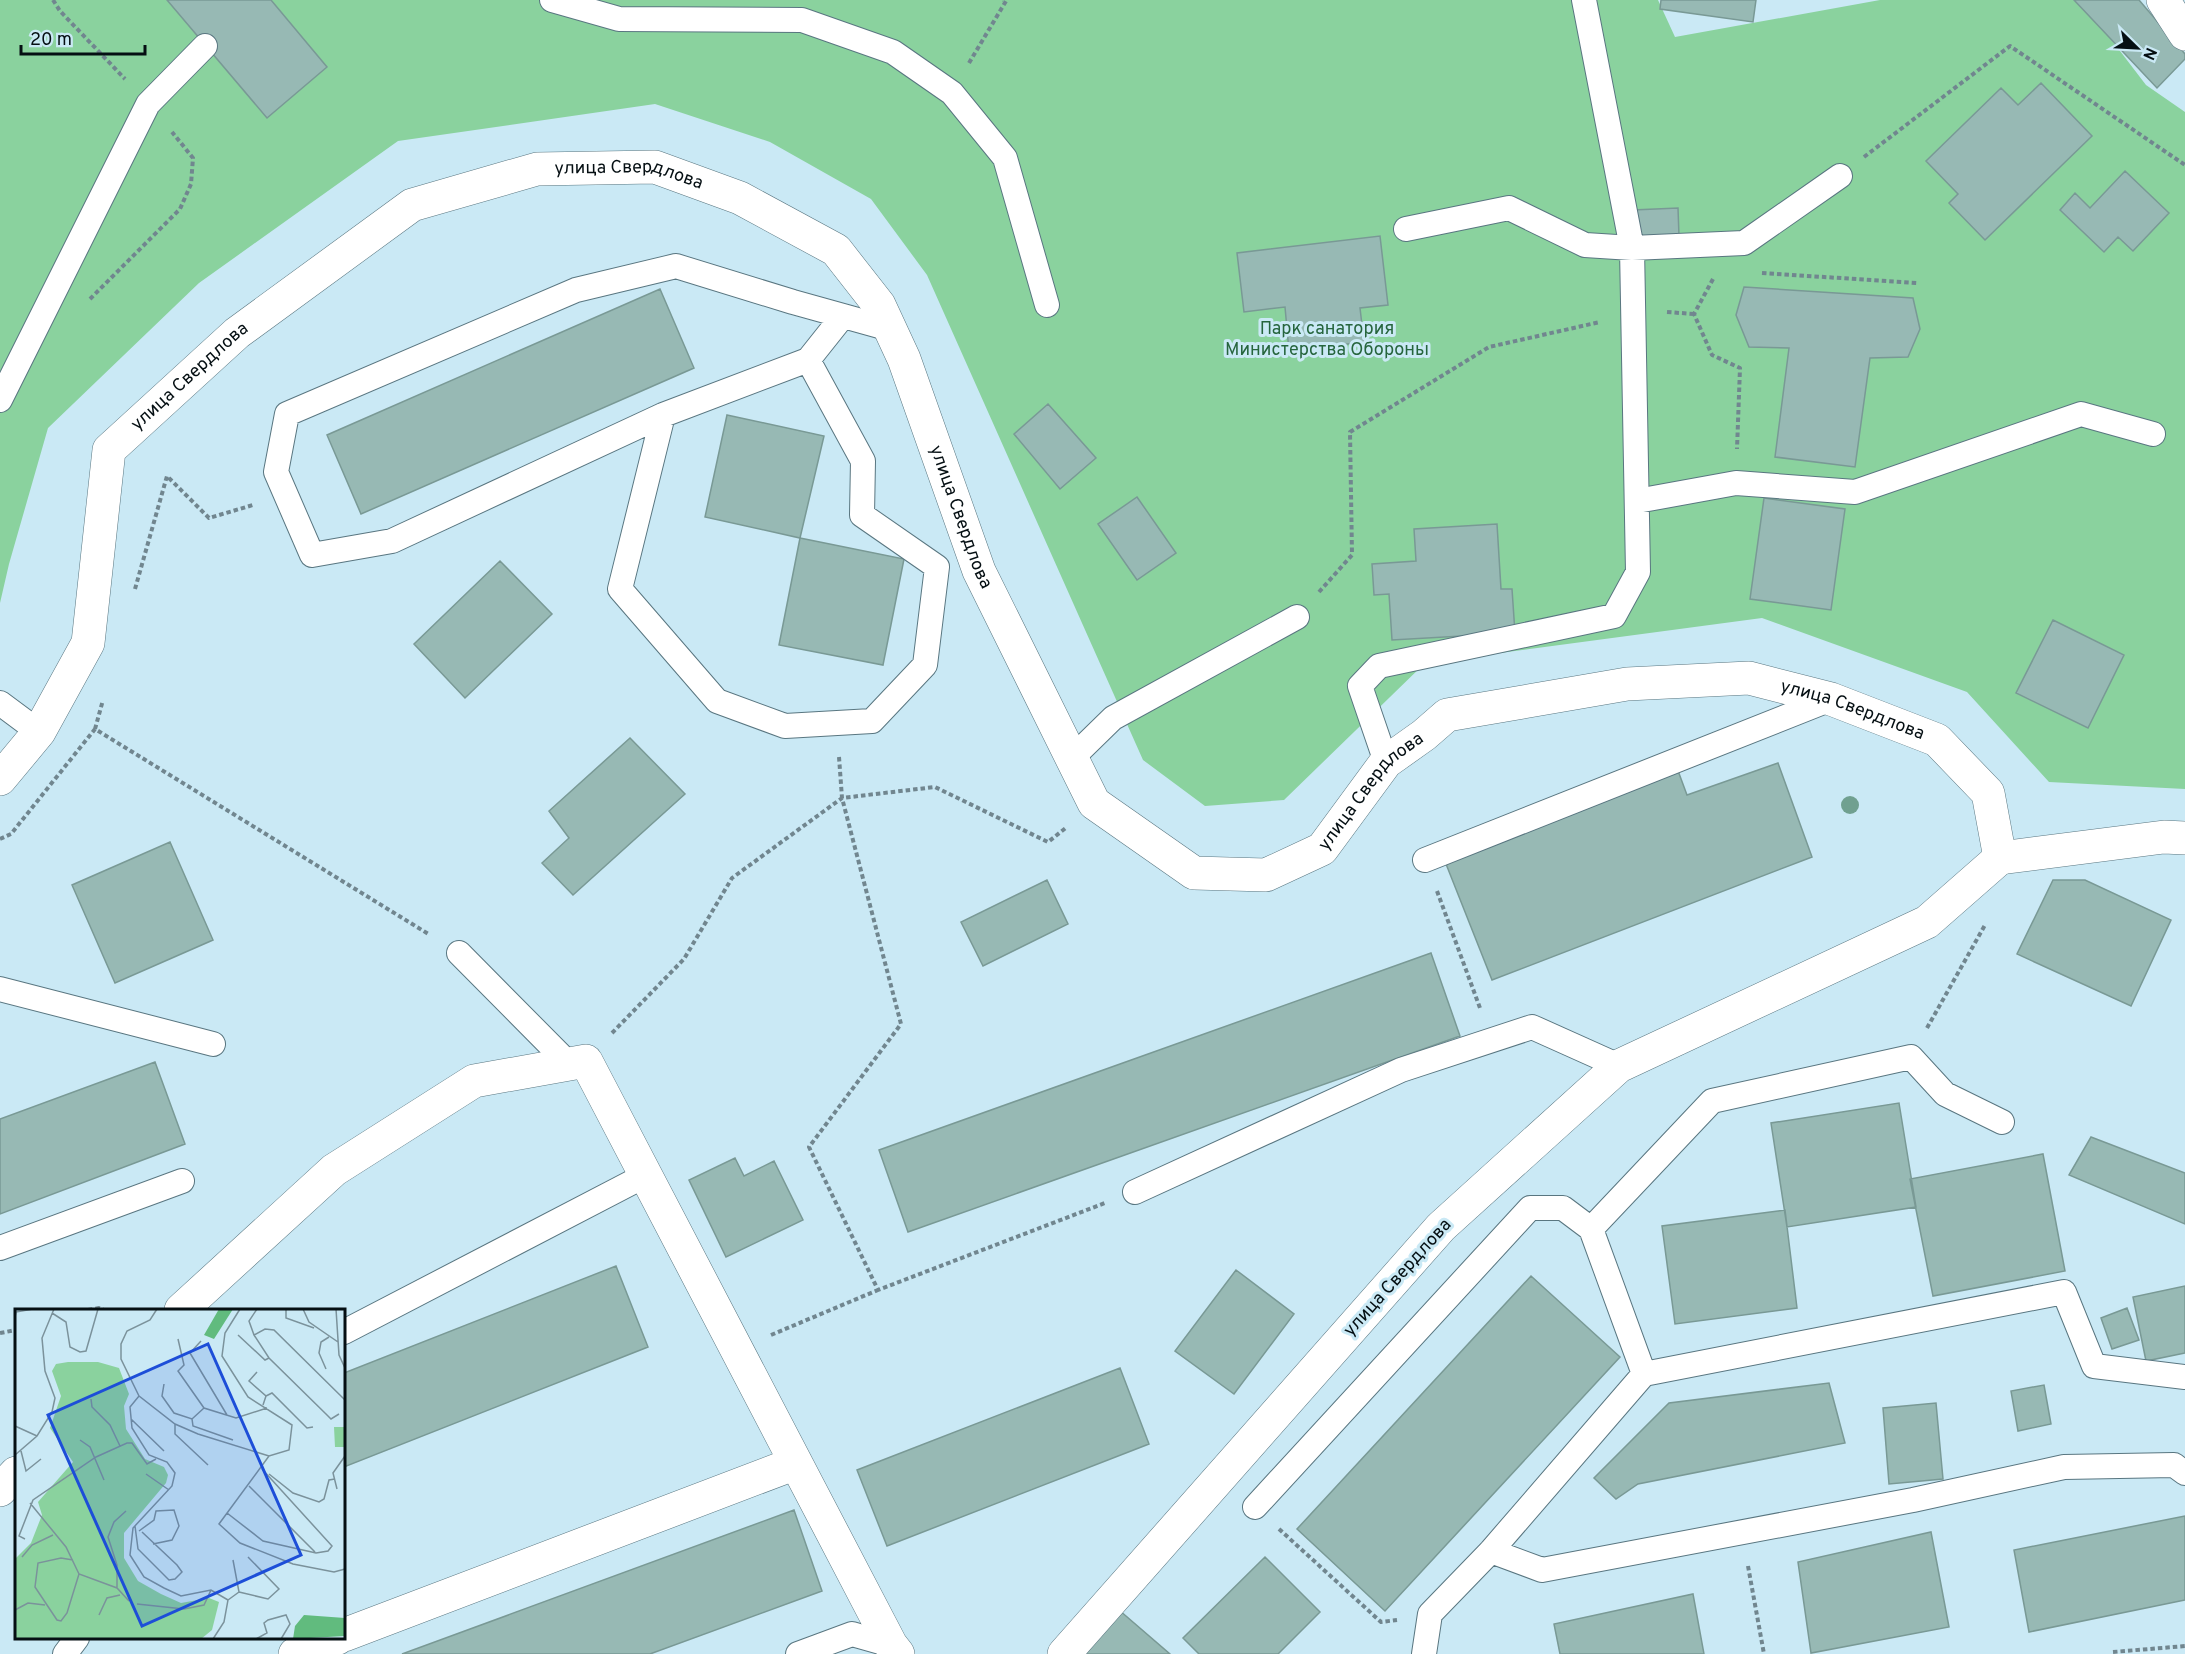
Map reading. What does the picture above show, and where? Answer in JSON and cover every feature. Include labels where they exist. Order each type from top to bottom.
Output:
[{"type":"main road","points":[[2163,0],[2185,34]]},
{"type":"main road","name":"улица Свердлова","points":[[0,779],[39,732],[88,643],[109,450],[237,333],[412,206],[537,169],[655,167],[740,198],[836,250],[879,305],[904,359],[978,571],[1094,802],[1194,873],[1266,875],[1322,849],[1386,762],[1424,735],[1447,715],[1627,684],[1749,678],[1831,699],[1937,740],[1988,793],[2000,858],[1927,922],[1619,1066],[1441,1227],[1064,1654]]},
{"type":"main road","points":[[2000,858],[2163,837],[2185,838]]},
{"type":"main road","points":[[183,1309],[334,1170],[474,1081],[577,1062],[646,1175],[796,1463],[888,1651]]},
{"type":"main road","points":[[345,1635],[796,1463]]},
{"type":"main road","points":[[0,1490],[15,1474]]},
{"type":"main road","points":[[296,1654],[335,1639]]},
{"type":"lane","points":[[552,0],[619,19],[802,20],[893,52],[952,93],[1005,158],[1047,305]]},
{"type":"lane","points":[[1386,762],[1360,686],[1379,666],[1614,616],[1638,572],[1632,248],[1584,0]]},
{"type":"lane","points":[[0,400],[148,104],[205,46]]},
{"type":"lane","points":[[1406,229],[1509,208],[1585,245],[1632,248],[1744,243],[1840,176]]},
{"type":"lane","points":[[843,316],[808,360],[663,415],[392,541],[312,555],[276,472],[287,414],[576,290],[676,266],[890,329]]},
{"type":"lane","points":[[663,415],[620,589],[717,701],[785,726],[872,721],[925,665],[937,567],[862,515],[863,461],[808,360]]},
{"type":"lane","points":[[1637,501],[1736,483],[1855,492],[2080,414],[2154,434]]},
{"type":"lane","points":[[1072,758],[1113,718],[1297,617]]},
{"type":"lane","points":[[1425,860],[1831,699]]},
{"type":"lane","points":[[0,703],[39,732]]},
{"type":"lane","points":[[459,953],[577,1062]]},
{"type":"lane","points":[[0,989],[213,1044]]},
{"type":"lane","points":[[1135,1192],[1401,1071],[1532,1027],[1619,1066]]},
{"type":"lane","points":[[1591,1229],[1713,1101],[1911,1057],[1946,1094],[2002,1122]]},
{"type":"lane","points":[[345,1331],[646,1175]]},
{"type":"lane","points":[[0,1248],[182,1181]]},
{"type":"lane","points":[[1255,1507],[1530,1208],[1563,1208],[1591,1229],[1644,1374]]},
{"type":"lane","points":[[1424,1654],[1430,1614],[1491,1551],[1644,1374],[2064,1292],[2094,1366],[2185,1377]]},
{"type":"lane","points":[[1491,1551],[1542,1570],[1912,1500],[2064,1467],[2174,1464],[2185,1473]]},
{"type":"lane","points":[[798,1654],[852,1634],[888,1651]]},
{"type":"lane","points":[[65,1654],[76,1639]]},
{"type":"path","points":[[53,0],[60,11],[148,104],[194,158],[191,184],[180,209],[83,307]]},
{"type":"path","points":[[952,93],[1006,1],[1004,0]]},
{"type":"path","points":[[1840,176],[2010,46],[2185,165]]},
{"type":"path","points":[[1752,272],[1917,283]]},
{"type":"path","points":[[1694,314],[1714,279],[1723,277]]},
{"type":"path","points":[[1667,312],[1694,314]]},
{"type":"path","points":[[1297,617],[1352,555],[1350,432],[1489,347],[1633,314]]},
{"type":"path","points":[[1694,314],[1712,355],[1740,368],[1736,483]]},
{"type":"path","points":[[135,591],[167,476],[209,518],[286,495]]},
{"type":"path","points":[[0,839],[11,834],[95,729],[105,694]]},
{"type":"path","points":[[836,723],[842,798],[901,1024],[809,1147],[878,1290]]},
{"type":"path","points":[[95,729],[459,953]]},
{"type":"path","points":[[577,1062],[684,959],[732,878],[842,798],[935,787],[1048,842]]},
{"type":"path","points":[[1425,860],[1492,1040]]},
{"type":"path","points":[[1911,1057],[1990,916]]},
{"type":"path","points":[[736,1349],[878,1290],[1135,1192]]},
{"type":"path","points":[[0,1333],[15,1330]]},
{"type":"path","points":[[1255,1507],[1381,1622],[1430,1614]]},
{"type":"path","points":[[1742,1532],[1764,1654]]},
{"type":"path","points":[[2113,1652],[2185,1646]]},
{"type":"green space","name":"Парк санатория Министерства Обороны","points":[[0,0],[1658,0],[1675,37],[1880,0],[2081,0],[2146,85],[2185,112],[2185,789],[2049,782],[1967,692],[1762,618],[1425,663],[1284,800],[1205,806],[1143,760],[927,275],[871,199],[770,142],[655,104],[398,141],[199,283],[48,428],[0,603]]},
{"type":"building","points":[[167,0],[271,0],[327,67],[267,118]]},
{"type":"building","points":[[1661,0],[1756,0],[1753,22],[1660,9]]},
{"type":"building","points":[[2074,0],[2139,0],[2185,54],[2185,59],[2157,88]]},
{"type":"building","points":[[2041,83],[2092,136],[1985,240],[1949,203],[1958,194],[1926,161],[2001,88],[2018,105]]},
{"type":"building","points":[[2125,171],[2169,213],[2133,251],[2118,237],[2104,252],[2060,210],[2075,193],[2090,208]]},
{"type":"building","points":[[1678,208],[1679,236],[1634,238],[1633,210]]},
{"type":"building","points":[[1380,236],[1388,305],[1360,308],[1364,342],[1289,351],[1285,307],[1244,312],[1237,253]]},
{"type":"building","points":[[1744,287],[1913,298],[1920,329],[1908,357],[1870,358],[1855,467],[1775,457],[1789,348],[1749,347],[1736,315]]},
{"type":"building","points":[[660,289],[694,368],[361,514],[327,435]]},
{"type":"building","points":[[1048,404],[1096,458],[1060,489],[1014,434]]},
{"type":"building","points":[[727,415],[824,436],[800,538],[705,517]]},
{"type":"building","points":[[1137,497],[1176,553],[1137,580],[1098,524]]},
{"type":"building","points":[[1764,498],[1845,509],[1831,610],[1750,599]]},
{"type":"building","points":[[1497,524],[1501,589],[1512,589],[1515,633],[1392,640],[1389,594],[1374,595],[1372,564],[1416,561],[1414,529]]},
{"type":"building","points":[[800,538],[904,559],[883,665],[779,645]]},
{"type":"building","points":[[500,561],[552,614],[465,698],[414,644]]},
{"type":"building","points":[[2053,620],[2124,655],[2088,728],[2016,693]]},
{"type":"building","points":[[630,738],[685,794],[573,895],[542,863],[569,838],[549,811]]},
{"type":"building","points":[[1778,763],[1812,857],[1492,980],[1446,864],[1677,768],[1687,795]]},
{"type":"building","points":[[170,842],[213,940],[115,983],[72,885]]},
{"type":"building","points":[[1047,880],[1068,924],[983,966],[961,922]]},
{"type":"building","points":[[2053,880],[2085,880],[2171,920],[2131,1006],[2017,954]]},
{"type":"building","points":[[1431,953],[1460,1036],[908,1232],[879,1150]]},
{"type":"building","points":[[155,1062],[185,1144],[0,1214],[0,1119]]},
{"type":"building","points":[[1899,1103],[1916,1207],[1787,1227],[1771,1123]]},
{"type":"building","points":[[2091,1137],[2185,1173],[2185,1224],[2069,1175]]},
{"type":"building","points":[[2043,1154],[2065,1271],[1933,1296],[1910,1179]]},
{"type":"building","points":[[735,1158],[744,1176],[774,1161],[803,1220],[726,1257],[689,1180]]},
{"type":"building","points":[[1785,1210],[1797,1308],[1675,1324],[1662,1226]]},
{"type":"building","points":[[616,1266],[648,1347],[345,1467],[345,1373]]},
{"type":"building","points":[[1236,1270],[1294,1314],[1234,1394],[1175,1351]]},
{"type":"building","points":[[1531,1276],[1620,1357],[1385,1611],[1297,1529]]},
{"type":"building","points":[[2185,1286],[2185,1353],[2146,1361],[2133,1297]]},
{"type":"building","points":[[2127,1308],[2139,1340],[2112,1349],[2101,1318]]},
{"type":"building","points":[[1120,1368],[1149,1444],[887,1546],[857,1470]]},
{"type":"building","points":[[1829,1383],[1845,1443],[1638,1484],[1616,1499],[1594,1478],[1669,1403]]},
{"type":"building","points":[[2044,1385],[2051,1424],[2018,1431],[2011,1391]]},
{"type":"building","points":[[1936,1403],[1943,1479],[1889,1484],[1883,1408]]},
{"type":"building","points":[[794,1510],[822,1591],[650,1654],[402,1654]]},
{"type":"building","points":[[2185,1516],[2185,1600],[2029,1632],[2014,1550]]},
{"type":"building","points":[[1931,1532],[1949,1627],[1811,1653],[1798,1562]]},
{"type":"building","points":[[1265,1557],[1320,1612],[1278,1654],[1199,1654],[1183,1638]]},
{"type":"building","points":[[1693,1594],[1704,1654],[1560,1654],[1554,1624]]},
{"type":"building","points":[[1119,1610],[1170,1654],[1086,1654],[1083,1652]]}]
